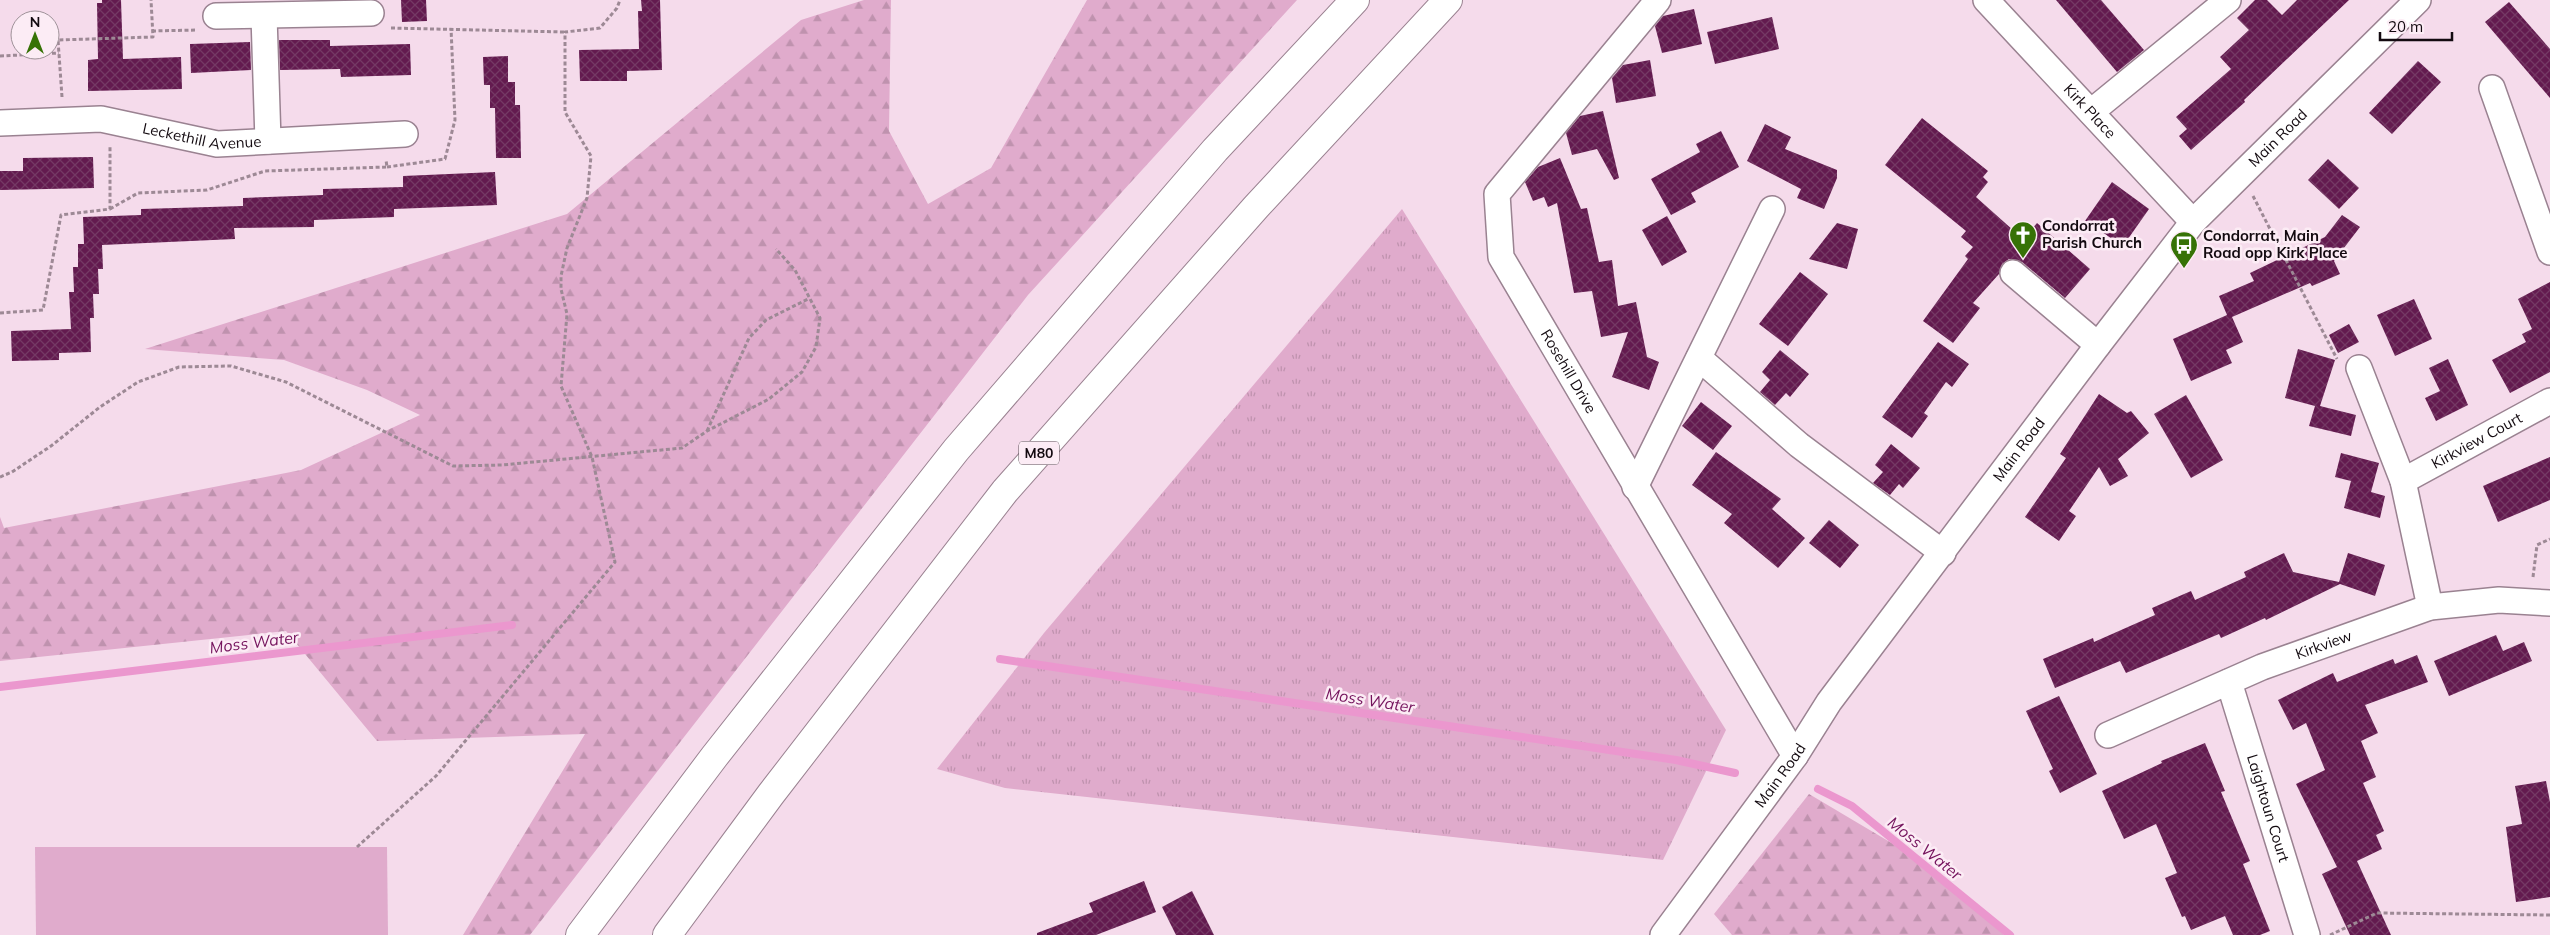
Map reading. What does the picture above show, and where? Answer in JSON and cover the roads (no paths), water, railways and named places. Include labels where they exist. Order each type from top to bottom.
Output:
[{"type":"highway","points":[[580,935],[714,757],[956,450],[1215,150],[1355,0]]},
{"type":"highway","name":"M80","points":[[667,935],[771,794],[1005,491],[1256,207],[1448,0]]},
{"type":"street","name":"Rosehill Drive","points":[[1658,0],[1497,194],[1501,257],[1635,487],[1796,756]]},
{"type":"street","name":"Kirk Place","points":[[1986,0],[2193,222]]},
{"type":"street","points":[[2091,112],[2228,0]]},
{"type":"street","name":"Main Road","points":[[1663,935],[1796,756],[1830,702],[2098,345],[2193,222],[2241,172],[2418,0]]},
{"type":"street","points":[[216,16],[370,13]]},
{"type":"street","points":[[264,16],[268,141]]},
{"type":"street","points":[[2492,88],[2550,252]]},
{"type":"street","name":"Leckethill Avenue","points":[[0,122],[101,120],[217,144],[395,134]]},
{"type":"street","points":[[1635,487],[1772,209]]},
{"type":"street","points":[[2013,273],[2098,345]]},
{"type":"street","points":[[1699,358],[1799,445],[1943,553]]},
{"type":"street","points":[[2359,368],[2403,481],[2430,607]]},
{"type":"street","name":"Kirkview Court","points":[[2403,481],[2550,402]]},
{"type":"street","name":"Kirkview","points":[[2108,735],[2262,667],[2430,607],[2499,600],[2540,602]]},
{"type":"street","name":"Laightoun Court","points":[[2229,682],[2307,935]]},
{"type":"waterway","name":"Moss Water","points":[[0,687],[512,625]]},
{"type":"waterway","name":"Moss Water","points":[[1000,659],[1676,760],[1735,773]]},
{"type":"waterway","name":"Moss Water","points":[[1818,789],[1852,806],[2010,935]]},
{"type":"place","name":"Condorrat Parish Church","points":[[2023,259]]},
{"type":"place","name":"Condorrat, Main Road opp Kirk Place","points":[[2184,269]]}]
